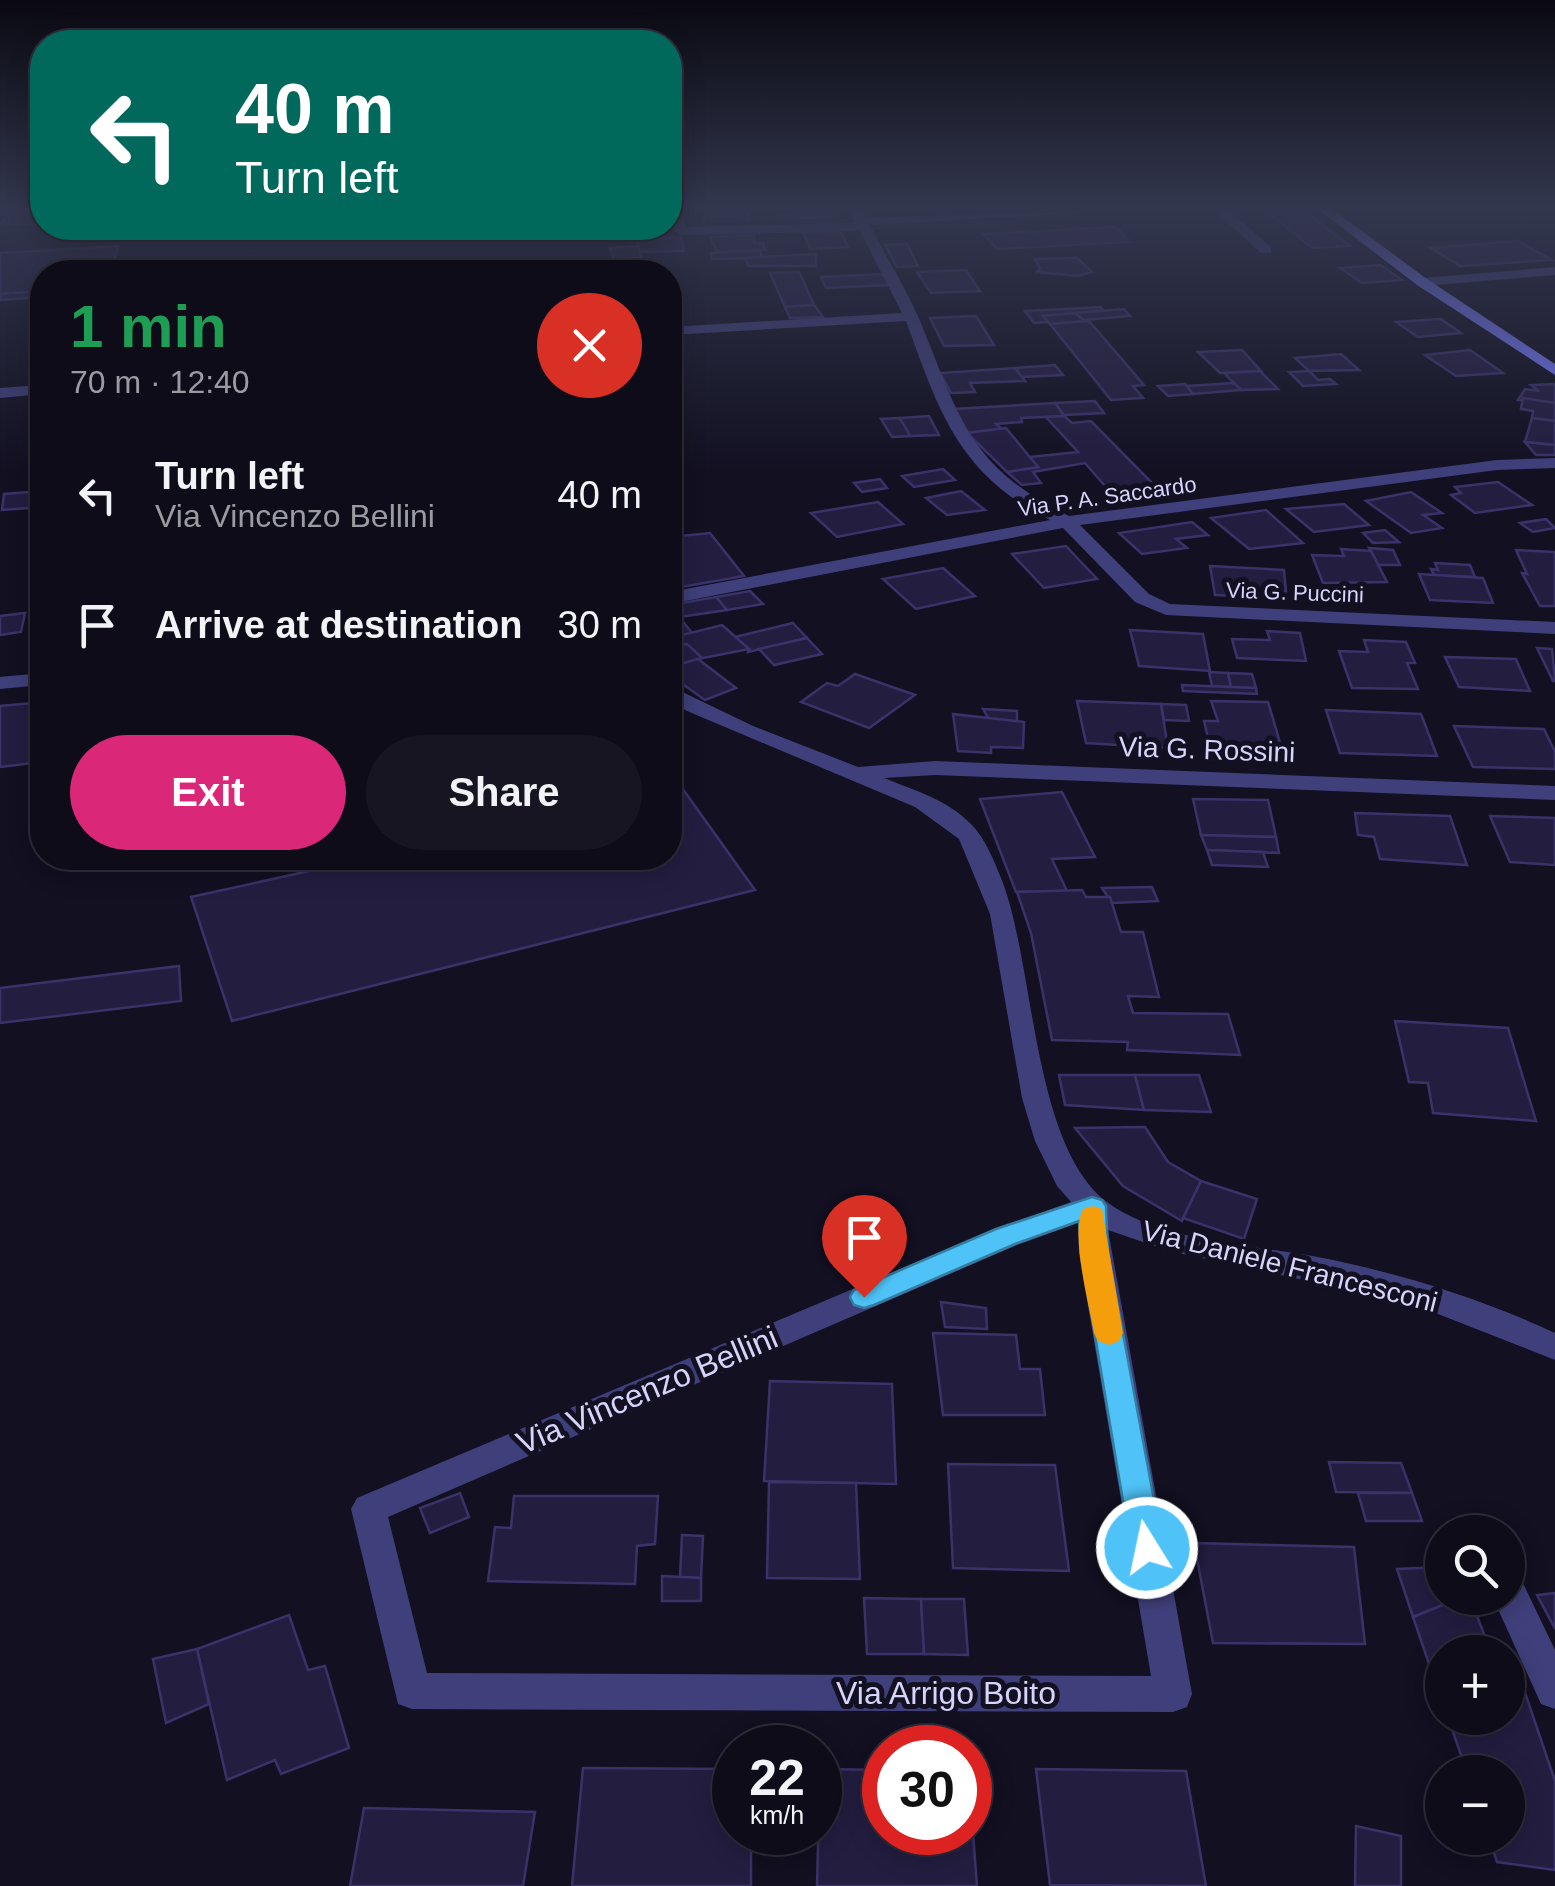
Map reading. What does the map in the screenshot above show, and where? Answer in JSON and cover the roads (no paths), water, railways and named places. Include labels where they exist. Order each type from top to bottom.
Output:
[{"type":"street","name":"Via G. Puccini","points":[[900,297],[949,418],[964,441],[985,466],[1036,507],[1067,522],[1142,598],[1166,608],[1555,628]]},
{"type":"street","points":[[1445,297],[1555,370]]},
{"type":"street","points":[[682,330],[911,317]]},
{"type":"street","points":[[0,393],[30,391]]},
{"type":"street","name":"Via P. A. Saccardo","points":[[682,596],[1067,522],[1497,465],[1555,464]]},
{"type":"street","points":[[0,683],[30,680]]},
{"type":"street","name":"Via Daniele Francesconi","points":[[682,698],[932,806],[971,838],[998,897],[1008,932],[1046,1132],[1066,1175],[1092,1206],[1138,1230],[1321,1269],[1432,1299],[1500,1322],[1555,1347]]},
{"type":"street","name":"Via G. Rossini","points":[[858,774],[934,768],[1555,793]]},
{"type":"street","name":"Via Arrigo Boito","points":[[368,1509],[412,1691],[1173,1694],[1094,1253],[1092,1206]]},
{"type":"street","name":"Via Vincenzo Bellini","points":[[368,1509],[1006,1236],[1092,1206]]},
{"type":"street","points":[[1519,1615],[1555,1691]]}]
